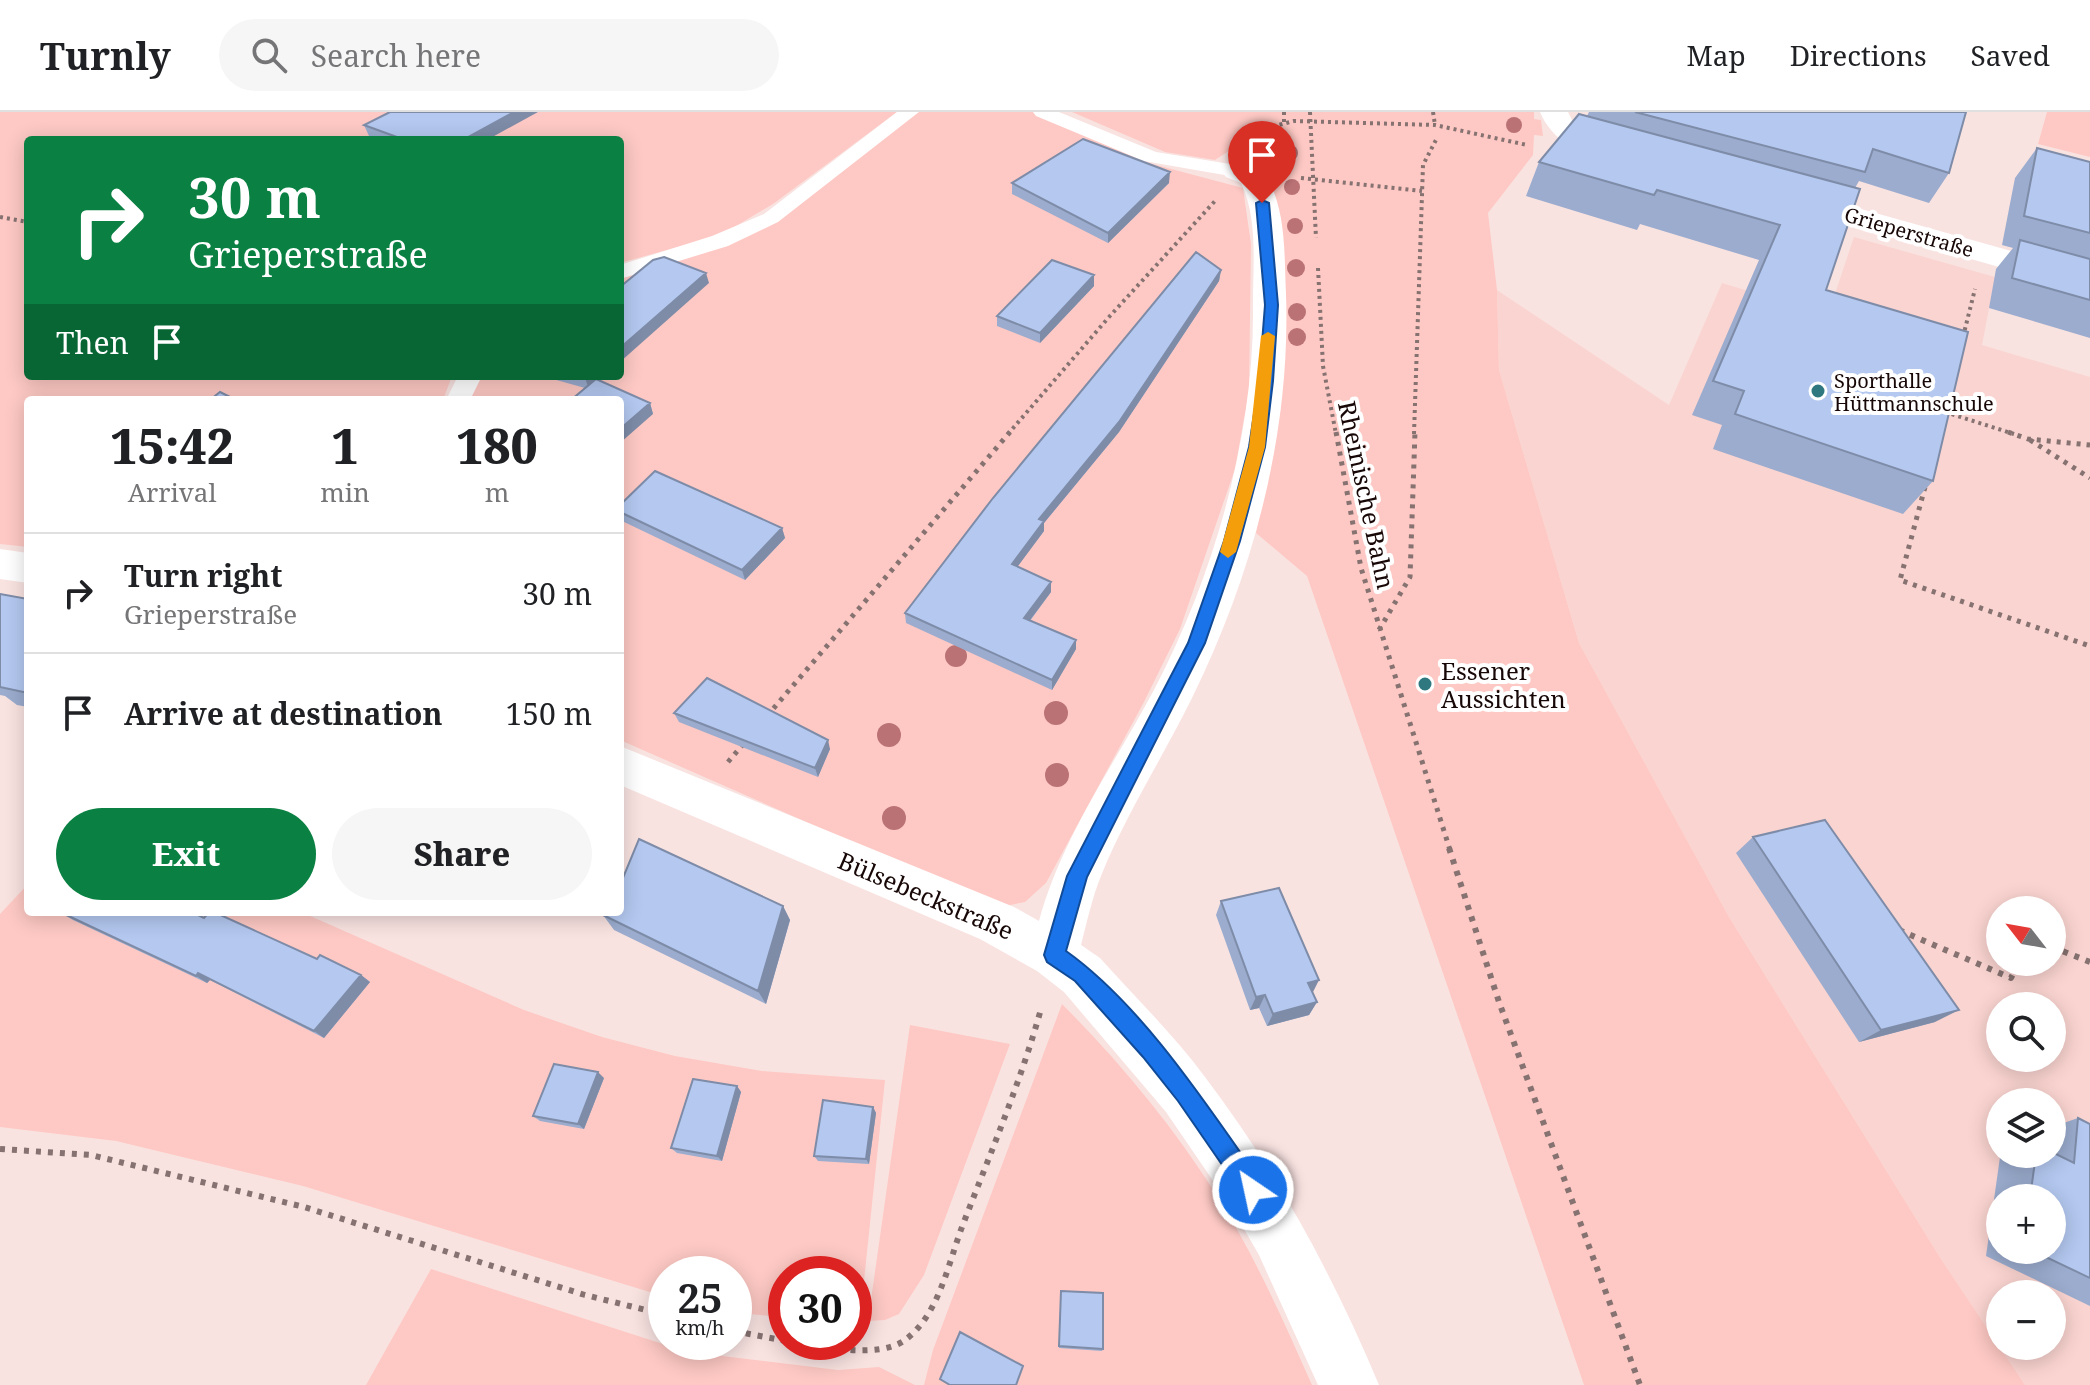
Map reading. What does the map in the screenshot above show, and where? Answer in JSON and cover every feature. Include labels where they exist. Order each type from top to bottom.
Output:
[{"type":"street","points":[[1554,113],[1564,131],[1582,143],[1649,160]]},
{"type":"street","points":[[1054,955],[1077,876],[1196,643],[1232,541],[1257,447],[1271,305],[1268,255],[1260,192],[1253,177],[1227,185]]},
{"type":"street","name":"Grieperstraße","points":[[1772,193],[2090,283]]},
{"type":"street","points":[[0,564],[24,567]]},
{"type":"street","name":"Bülsebeckstraße","points":[[624,767],[997,923],[1054,955],[1082,975],[1185,1093],[1219,1140],[1279,1235],[1349,1385]]},
{"type":"lane","points":[[624,271],[720,241],[758,225],[909,112]]},
{"type":"lane","points":[[1043,112],[1227,185]]},
{"type":"path","points":[[1284,112],[1284,122]]},
{"type":"path","points":[[1433,112],[1435,125]]},
{"type":"path","points":[[766,717],[1109,317],[1227,185],[1239,153],[1271,127],[1284,122],[1435,125],[1540,148]]},
{"type":"path","points":[[1379,631],[1410,577],[1423,165],[1437,138]]},
{"type":"path","points":[[1313,181],[1422,191]]},
{"type":"path","points":[[0,217],[24,221]]},
{"type":"path","points":[[1961,347],[1984,253]]},
{"type":"path","name":"Rheinische Bahn","points":[[1323,366],[1361,568],[1379,631],[1499,1002],[1640,1385]]},
{"type":"path","points":[[1948,398],[1944,412],[2028,439],[2090,445]]},
{"type":"path","points":[[2028,439],[2090,478]]},
{"type":"path","points":[[1928,473],[1900,580],[2090,646]]},
{"type":"path","points":[[697,799],[746,740]]},
{"type":"path","points":[[1896,928],[1986,967]]},
{"type":"path","points":[[2066,953],[2090,962]]},
{"type":"path","points":[[872,1349],[903,1342],[929,1310],[1033,1040],[1054,955]]},
{"type":"path","points":[[0,1149],[91,1155],[289,1204],[585,1295],[648,1311]]},
{"type":"shaded area","points":[[0,112],[897,112],[773,204],[721,235],[624,262],[624,136],[24,136],[24,380],[450,380],[444,396],[24,396],[24,547],[0,544]]},
{"type":"shaded area","points":[[914,112],[1034,112],[1145,162],[1243,188],[1251,244],[1249,391],[1235,469],[1180,629],[1046,883],[1025,902],[1000,907],[624,742],[624,396],[468,396],[476,380],[624,380],[624,274],[768,226]]},
{"type":"shaded area","points":[[1072,112],[1534,112],[1534,119],[1541,120],[1543,136],[1534,135],[1533,155],[1488,213],[1497,290],[1499,370],[1579,643],[1729,917],[1986,1326],[1986,1360],[2008,1360],[2025,1385],[1584,1385],[1307,576],[1256,533],[1281,407],[1283,290],[1273,187],[1265,172],[1229,151],[1215,160],[1165,152]]},
{"type":"shaded area","points":[[2047,112],[2090,112],[2090,157],[2038,144]]},
{"type":"shaded area","points":[[1854,237],[1995,277],[1982,345],[2090,377],[2090,1385],[2025,1385],[2008,1360],[2066,1360],[2066,1280],[1986,1280],[1986,1326],[1729,917],[1579,643],[1499,370],[1497,290],[1669,405],[1722,283],[1828,315]]},
{"type":"shaded area","points":[[24,888],[24,916],[310,916],[524,1010],[602,1037],[675,1056],[762,1071],[885,1080],[867,1256],[768,1256],[768,1316],[752,1314],[752,1256],[648,1256],[648,1291],[303,1186],[116,1141],[0,1127],[0,914]]},
{"type":"shaded area","points":[[1062,1004],[1144,1095],[1182,1143],[1216,1194],[1255,1264],[1312,1385],[924,1385],[933,1350]]},
{"type":"shaded area","points":[[910,1025],[1010,1044],[924,1275],[899,1314],[885,1320],[872,1321],[872,1293]]},
{"type":"shaded area","points":[[431,1269],[648,1339],[648,1360],[752,1360],[838,1370],[879,1367],[915,1385],[366,1385]]},
{"type":"building","points":[[390,112],[514,112],[470,136],[394,136],[364,125]]},
{"type":"building","points":[[1635,112],[1966,112],[1949,173],[1873,149],[1865,172]]},
{"type":"building","points":[[1579,114],[1860,189],[1826,290],[1968,332],[1933,481],[1735,414],[1744,391],[1713,381],[1780,225],[1657,190],[1654,195],[1539,162]]},
{"type":"building","points":[[1083,139],[1170,172],[1108,233],[1012,183]]},
{"type":"building","points":[[2037,148],[2090,162],[2090,233],[2024,216]]},
{"type":"building","points":[[2020,240],[2090,259],[2090,300],[2012,278]]},
{"type":"building","points":[[1196,252],[1221,270],[1119,422],[1039,519],[1044,521],[1012,564],[1051,582],[1024,618],[1076,640],[1052,680],[905,613],[993,498]]},
{"type":"building","points":[[664,257],[706,273],[624,345],[624,284],[653,260]]},
{"type":"building","points":[[1052,260],[1094,275],[1040,333],[997,316]]},
{"type":"building","points":[[598,380],[650,403],[624,426],[624,396],[576,396]]},
{"type":"building","points":[[655,471],[782,528],[742,570],[624,514],[624,501]]},
{"type":"building","points":[[0,594],[24,598],[24,692],[0,687]]},
{"type":"building","points":[[707,678],[828,740],[815,768],[674,713]]},
{"type":"building","points":[[1825,820],[1959,1010],[1881,1030],[1753,837]]},
{"type":"building","points":[[639,839],[783,906],[758,991],[605,916],[624,916],[624,875]]},
{"type":"building","points":[[1279,888],[1319,980],[1308,983],[1317,1002],[1273,1014],[1265,995],[1256,997],[1221,901]]},
{"type":"building","points":[[68,916],[223,916],[317,959],[320,955],[361,975],[314,1031],[198,973],[196,976]]},
{"type":"building","points":[[554,1064],[598,1072],[578,1124],[533,1116]]},
{"type":"building","points":[[693,1079],[737,1086],[717,1156],[671,1148]]},
{"type":"building","points":[[823,1100],[873,1107],[866,1159],[814,1156]]},
{"type":"building","points":[[2078,1118],[2090,1124],[2090,1278],[2060,1264],[2066,1264],[2066,1184],[2032,1184],[2034,1168],[2066,1168],[2066,1159],[2074,1163]]},
{"type":"building","points":[[1061,1291],[1103,1293],[1103,1349],[1059,1346]]},
{"type":"building","points":[[960,1332],[1023,1366],[1016,1385],[950,1385],[940,1379]]},
{"type":"slow traffic","points":[[1228,552],[1257,447],[1266,381],[1268,336]]},
{"type":"place","name":"Sporthalle Hüttmannschule","points":[[1818,391]]},
{"type":"place","name":"Essener Aussichten","points":[[1425,684]]},
{"type":"route","points":[[1253,1190],[1151,1050],[1082,975],[1054,955],[1077,876],[1196,643],[1232,541],[1257,447],[1266,381],[1271,305],[1262,203]]}]
